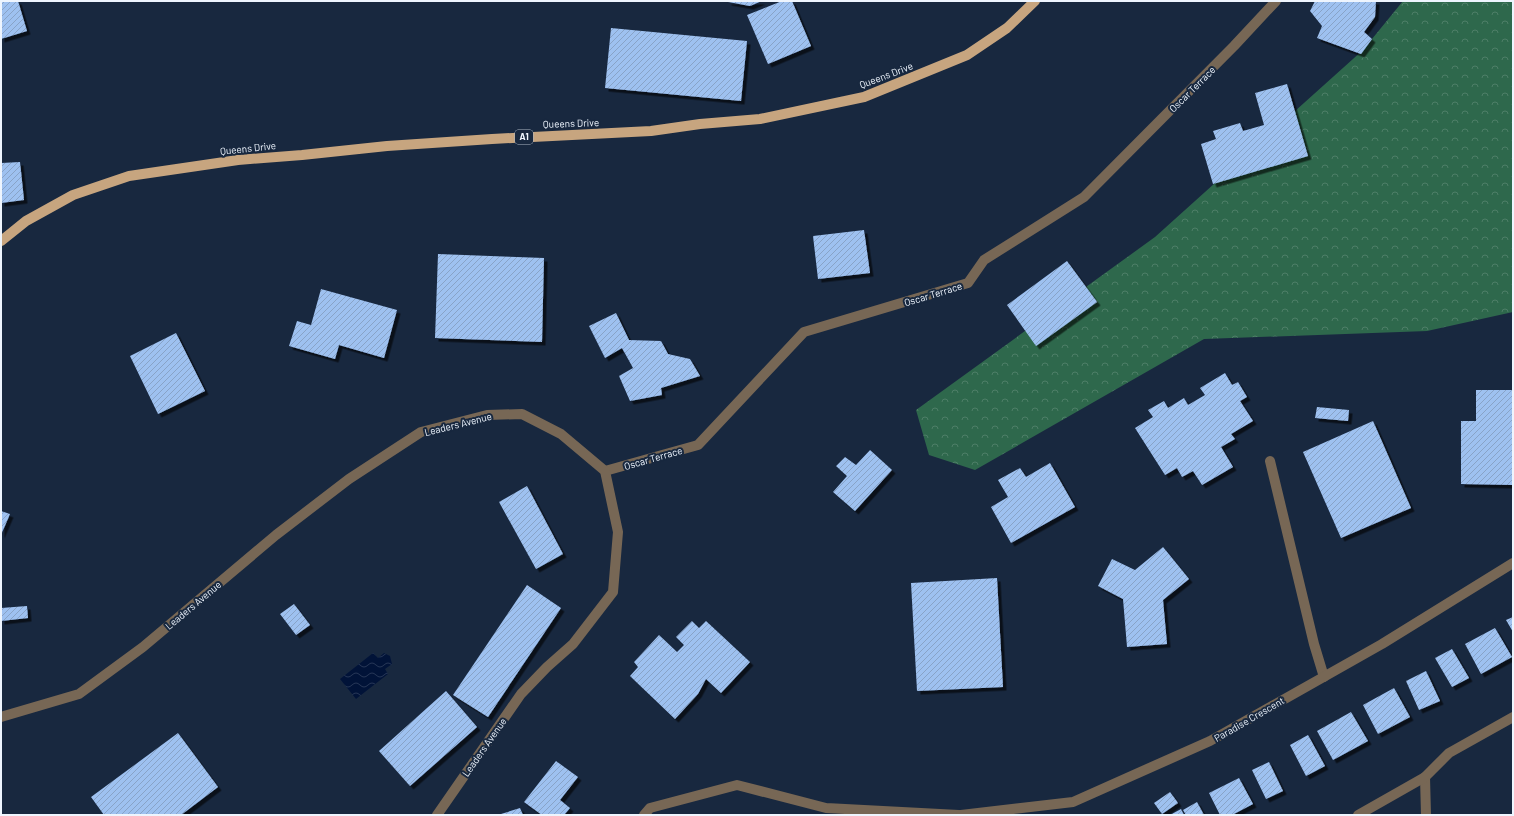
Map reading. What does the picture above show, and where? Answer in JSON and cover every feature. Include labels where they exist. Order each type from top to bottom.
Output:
[{"type":"main road","name":"Queens Drive","points":[[1,241],[26,221],[73,195],[130,176],[238,160],[387,146],[485,139],[651,131],[700,124],[760,119],[864,97],[967,55],[1007,28],[1035,1]]},
{"type":"street","name":"Oscar Terrace","points":[[605,471],[698,445],[804,332],[968,283],[984,260],[1084,197],[1234,46],[1276,1]]},
{"type":"street","name":"Leaders Avenue","points":[[1,717],[79,694],[143,647],[276,535],[349,479],[421,432],[487,415],[522,414],[562,434],[605,471],[618,532],[613,592],[573,644],[547,667],[521,694],[437,815]]},
{"type":"street","points":[[1270,461],[1314,644],[1324,677]]},
{"type":"street","name":"Paradise Crescent","points":[[644,815],[650,808],[737,785],[826,808],[960,815],[1073,802],[1210,741],[1382,644],[1513,563]]},
{"type":"street","points":[[1358,815],[1425,778],[1449,754],[1513,717]]},
{"type":"street","points":[[1425,778],[1426,815]]},
{"type":"green space","points":[[1403,1],[1513,1],[1513,312],[1427,331],[1204,339],[975,470],[929,455],[916,410],[1155,237],[1363,50]]},
{"type":"water","points":[[373,653],[378,658],[384,653],[390,656],[392,664],[385,669],[388,674],[356,699],[340,679]]},
{"type":"building","points":[[1,1],[18,1],[27,31],[1,39]]},
{"type":"building","points":[[728,1],[762,1],[750,6]]},
{"type":"building","points":[[782,1],[792,1],[811,46],[768,64],[747,15]]},
{"type":"building","points":[[1315,1],[1376,1],[1375,17],[1364,32],[1372,39],[1361,54],[1317,38],[1322,26],[1310,11]]},
{"type":"building","points":[[611,28],[747,41],[741,101],[605,88]]},
{"type":"building","points":[[1287,84],[1308,156],[1213,184],[1201,144],[1216,139],[1213,131],[1240,123],[1243,131],[1264,125],[1255,93]]},
{"type":"building","points":[[20,162],[24,200],[1,203],[1,163]]},
{"type":"building","points":[[864,230],[870,273],[818,279],[813,236]]},
{"type":"building","points":[[438,254],[544,258],[542,342],[435,338]]},
{"type":"building","points":[[1067,261],[1097,302],[1036,346],[1007,305]]},
{"type":"building","points":[[321,289],[397,310],[384,358],[339,345],[335,359],[289,346],[297,321],[311,325]]},
{"type":"building","points":[[616,313],[629,340],[661,341],[668,354],[690,359],[700,376],[661,388],[662,395],[630,401],[619,376],[633,368],[622,348],[605,358],[589,326]]},
{"type":"building","points":[[176,333],[205,391],[158,414],[130,356]]},
{"type":"building","points":[[1225,373],[1232,385],[1238,382],[1247,397],[1240,401],[1253,421],[1231,434],[1235,439],[1221,447],[1233,467],[1202,485],[1193,471],[1182,477],[1177,468],[1165,475],[1135,428],[1153,417],[1148,410],[1164,401],[1168,408],[1184,398],[1188,405],[1205,395],[1200,388]]},
{"type":"building","points":[[1476,390],[1513,390],[1513,485],[1461,484],[1461,421],[1476,421]]},
{"type":"building","points":[[1317,407],[1349,410],[1348,421],[1315,418]]},
{"type":"building","points":[[1373,421],[1411,508],[1341,538],[1303,452]]},
{"type":"building","points":[[870,450],[892,470],[855,511],[833,492],[847,476],[836,466],[845,457],[856,465]]},
{"type":"building","points":[[1050,463],[1075,507],[1011,543],[991,507],[1008,497],[998,480],[1020,468],[1026,477]]},
{"type":"building","points":[[527,486],[563,554],[536,569],[499,502]]},
{"type":"building","points":[[1,511],[10,514],[1,535]]},
{"type":"building","points":[[1163,547],[1189,579],[1163,600],[1167,644],[1127,647],[1123,599],[1098,586],[1112,559],[1135,570]]},
{"type":"building","points":[[997,578],[1003,687],[917,691],[911,583]]},
{"type":"building","points":[[527,585],[561,608],[488,717],[453,695]]},
{"type":"building","points":[[294,604],[310,625],[296,635],[280,614]]},
{"type":"building","points":[[27,606],[28,618],[1,621],[1,608]]},
{"type":"building","points":[[1513,617],[1513,632],[1506,620]]},
{"type":"building","points":[[692,621],[699,628],[706,621],[750,662],[721,693],[706,679],[698,694],[675,719],[630,676],[638,667],[634,662],[659,635],[677,652],[684,645],[676,637]]},
{"type":"building","points":[[1495,628],[1512,657],[1481,674],[1465,644]]},
{"type":"building","points":[[1452,649],[1469,678],[1452,687],[1435,658]]},
{"type":"building","points":[[1426,671],[1440,701],[1419,710],[1406,681]]},
{"type":"building","points":[[1394,688],[1410,717],[1378,734],[1363,705]]},
{"type":"building","points":[[446,691],[477,727],[410,786],[379,751]]},
{"type":"building","points":[[1351,712],[1368,741],[1333,760],[1317,731]]},
{"type":"building","points":[[178,733],[218,787],[181,815],[104,815],[91,797]]},
{"type":"building","points":[[1308,735],[1325,766],[1306,776],[1290,745]]},
{"type":"building","points":[[556,761],[578,777],[560,800],[570,808],[564,815],[542,815],[524,802]]},
{"type":"building","points":[[1269,762],[1283,791],[1266,799],[1252,770]]},
{"type":"building","points":[[1239,778],[1253,804],[1232,815],[1220,815],[1209,793]]},
{"type":"building","points":[[1170,792],[1178,803],[1162,814],[1154,803]]},
{"type":"building","points":[[1197,802],[1204,815],[1186,815],[1183,810]]},
{"type":"building","points":[[520,808],[523,815],[501,815],[501,814]]},
{"type":"building","points":[[1181,809],[1184,815],[1170,815]]}]
